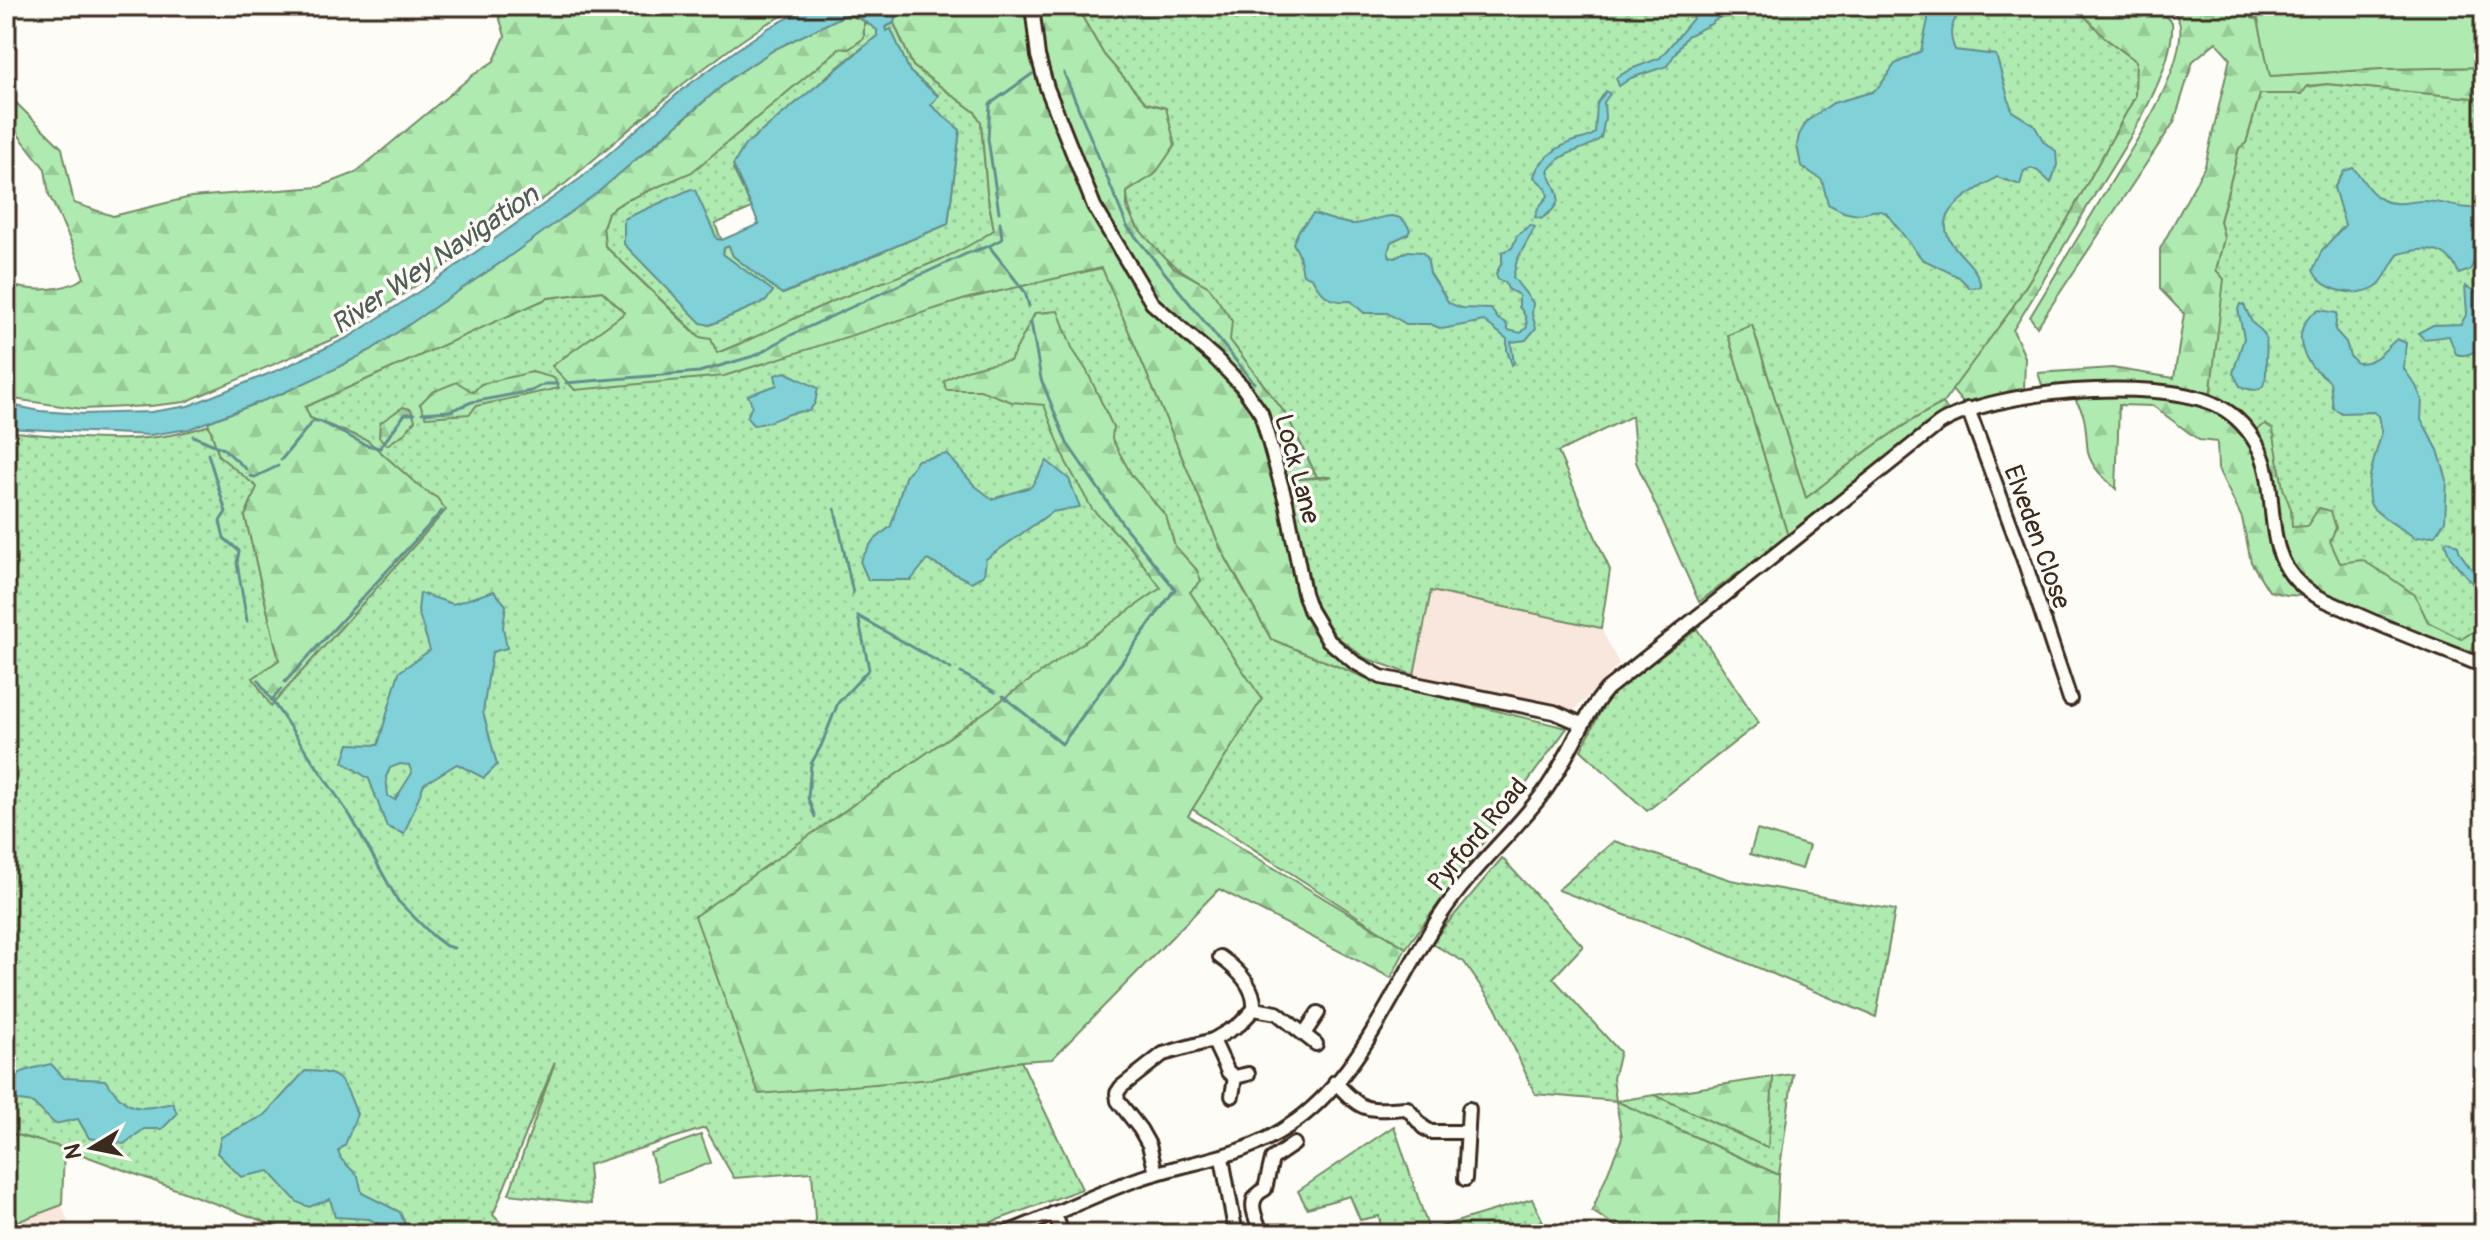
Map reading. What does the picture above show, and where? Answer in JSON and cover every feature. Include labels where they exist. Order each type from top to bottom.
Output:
[{"type":"street","name":"Lock Lane","points":[[1032,6],[1038,56],[1047,88],[1094,206],[1152,303],[1215,358],[1242,386],[1261,413],[1286,502],[1304,593],[1328,640],[1354,662],[1381,677],[1554,712],[1582,724]]},
{"type":"street","name":"Pyrford Road","points":[[1003,1234],[1156,1173],[1247,1149],[1308,1113],[1335,1082],[1391,1001],[1441,915],[1546,790],[1582,724],[1614,682],[1939,424],[1968,409],[2045,394],[2101,388],[2182,396],[2217,406],[2244,426],[2263,455],[2277,551],[2300,584],[2356,614],[2484,666]]},
{"type":"street","name":"Elveden Close","points":[[1968,409],[2026,566],[2070,699]]},
{"type":"street","points":[[2064,680],[2078,674]]},
{"type":"street","points":[[1228,959],[1251,991],[1254,1009]]},
{"type":"street","points":[[1254,1009],[1277,1013],[1316,1044]]},
{"type":"street","points":[[1156,1173],[1149,1145],[1118,1101],[1117,1093],[1163,1054],[1213,1040],[1240,1024],[1254,1009]]},
{"type":"street","points":[[1304,1034],[1318,1013]]},
{"type":"street","points":[[1213,1040],[1228,1072],[1241,1076],[1232,1096]]},
{"type":"street","points":[[1335,1082],[1364,1108],[1390,1111],[1407,1108],[1431,1132],[1467,1132]]},
{"type":"street","points":[[1465,1179],[1469,1109]]},
{"type":"street","points":[[1262,1234],[1253,1211],[1253,1201],[1256,1194],[1265,1189],[1272,1159],[1294,1144]]},
{"type":"street","points":[[1222,1158],[1236,1234]]},
{"type":"street","points":[[1054,1213],[1063,1234]]},
{"type":"shaded area","points":[[1431,591],[1601,628],[1619,664],[1575,710],[1414,675]]},
{"type":"shaded area","points":[[62,1205],[72,1234],[6,1234],[6,1226]]},
{"type":"green space","points":[[496,6],[802,6],[766,24],[734,46],[683,84],[566,183],[345,334],[185,402],[82,409],[6,398],[6,284],[46,289],[66,286],[84,278],[49,195],[45,169],[6,119],[6,93],[62,148],[74,203],[113,216],[191,197],[319,187],[355,173],[494,61],[505,36]]},
{"type":"green space","points":[[897,6],[1029,6],[1030,40],[1040,81],[1136,288],[1161,320],[1210,361],[1259,420],[1284,517],[1295,581],[1309,622],[1337,656],[1371,680],[1271,639],[1221,549],[1102,268],[969,298],[724,376],[575,390],[552,366],[625,313],[602,291],[548,298],[305,407],[310,418],[367,440],[421,488],[437,498],[446,510],[271,706],[253,678],[279,660],[245,516],[257,487],[219,456],[208,422],[283,393],[371,350],[503,261],[651,148],[731,78],[775,49],[847,14],[864,21],[864,38],[849,49],[840,48],[692,172],[623,202],[608,212],[603,227],[605,246],[699,337],[711,339],[717,353],[976,242],[994,230],[987,192],[981,122],[975,112],[913,66],[894,23]]},
{"type":"green space","points":[[1038,6],[1076,6],[1104,55],[1146,103],[1166,108],[1175,145],[1155,174],[1127,192],[1127,209],[1137,227],[1173,267],[1209,287],[1232,321],[1230,340],[1287,416],[1317,477],[1288,480],[1270,420],[1258,398],[1162,305],[1139,275],[1120,237],[1097,202],[1052,85],[1042,54]]},
{"type":"green space","points":[[1076,6],[2076,6],[2105,38],[2136,61],[2135,97],[2066,222],[2009,313],[1943,403],[1871,448],[1806,498],[1752,325],[1728,335],[1788,536],[1699,602],[1636,462],[1632,416],[1558,452],[1610,570],[1601,628],[1431,591],[1414,675],[1365,658],[1316,621],[1288,480],[1332,477],[1317,477],[1287,416],[1230,340],[1209,287],[1167,260],[1135,223],[1127,192],[1155,174],[1166,108],[1146,103],[1104,55]]},
{"type":"green space","points":[[2140,6],[2153,6],[2172,22],[2165,66],[2128,141],[2013,330],[2025,357],[2024,390],[1962,402],[1952,390],[2009,313],[2066,222],[2135,97],[2136,61],[2105,38],[2081,12],[2107,8],[2115,14]]},
{"type":"green space","points":[[2166,6],[2199,6],[2200,11],[2225,6],[2249,6],[2252,18],[2258,19],[2271,76],[2484,67],[2484,99],[2327,84],[2308,86],[2301,94],[2260,94],[2246,143],[2239,148],[2220,221],[2224,238],[2216,270],[2224,279],[2210,397],[2093,385],[2043,388],[2038,373],[2112,368],[2174,378],[2184,314],[2160,289],[2160,249],[2205,166],[2230,58],[2216,42],[2193,61],[2174,122],[2037,327],[2030,317],[2163,92],[2177,55],[2180,32],[2178,19]]},
{"type":"green space","points":[[2249,6],[2484,6],[2484,67],[2270,76],[2258,19],[2252,18]]},
{"type":"green space","points":[[864,21],[877,30],[877,36],[828,75],[733,169],[752,208],[715,224],[722,241],[717,239],[710,325],[766,301],[772,292],[723,254],[724,248],[729,246],[733,256],[783,294],[948,224],[960,130],[930,105],[938,95],[910,72],[891,30],[886,32],[885,28],[894,23],[913,66],[975,112],[981,122],[987,192],[994,230],[968,248],[717,353],[605,246],[603,227],[608,212],[623,202],[692,171],[840,48],[849,49],[864,38]]},
{"type":"green space","points":[[2327,84],[2484,99],[2484,662],[2300,580],[2257,435],[2240,414],[2211,397],[2216,270],[2224,238],[2220,221],[2239,148],[2246,143],[2260,94]]},
{"type":"green space","points":[[1102,267],[1221,549],[1271,639],[1371,680],[1567,728],[1406,948],[1034,706],[932,1079],[1021,1061],[1082,1189],[959,1234],[816,1234],[812,1172],[734,1178],[705,1128],[588,1165],[591,1204],[509,1194],[555,1062],[493,1215],[512,1234],[298,1234],[64,1148],[6,1132],[6,431],[134,439],[160,437],[209,425],[219,456],[258,487],[245,516],[279,660],[271,706],[437,498],[421,488],[367,440],[310,418],[305,407],[548,298],[602,291],[626,313],[553,366],[575,390]]},
{"type":"green space","points":[[1058,311],[1073,350],[1087,371],[1113,427],[1112,439],[1132,476],[1166,516],[1175,546],[1197,570],[1201,581],[1190,592],[1262,699],[1188,816],[1406,948],[1391,978],[1219,889],[1052,1059],[1021,1061],[932,1079],[759,1094],[695,916],[1161,588],[1130,547],[1092,509],[1066,462],[1044,405],[1012,402],[980,390],[946,390],[944,381],[960,373],[1010,361],[1035,313]]},
{"type":"green space","points":[[1752,325],[1806,498],[1907,424],[1943,403],[1949,412],[1788,536],[1728,335]]},
{"type":"green space","points":[[532,372],[554,378],[559,388],[476,406],[470,414],[426,417],[420,404],[432,392],[457,382],[473,392],[481,384]]},
{"type":"green space","points":[[2118,393],[2171,398],[2210,408],[2243,433],[2256,456],[2262,480],[2272,556],[2284,578],[2305,596],[2269,591],[2251,562],[2242,518],[2218,469],[2217,442],[2199,440],[2153,406],[2119,405],[2116,489],[2103,477],[2088,452],[2084,419],[2076,401],[2084,394]]},
{"type":"green space","points":[[403,407],[411,409],[415,420],[405,433],[387,445],[379,437],[380,423]]},
{"type":"green space","points":[[2265,424],[2273,429],[2283,488],[2291,509],[2292,527],[2307,526],[2319,508],[2331,511],[2336,528],[2330,541],[2340,563],[2362,560],[2385,574],[2415,595],[2428,622],[2461,639],[2476,630],[2484,634],[2484,662],[2357,611],[2300,580],[2282,552],[2257,429]]},
{"type":"green space","points":[[1697,629],[1759,723],[1647,811],[1581,750],[1608,697]]},
{"type":"green space","points":[[1757,830],[1809,846],[1802,869],[1750,854]]},
{"type":"green space","points":[[1614,841],[1731,880],[1895,910],[1876,1017],[1694,941],[1558,890]]},
{"type":"green space","points":[[1502,858],[1583,946],[1553,978],[1620,1052],[1613,1078],[1616,1101],[1535,1094],[1497,1010],[1464,962],[1431,943]]},
{"type":"green space","points":[[1793,1074],[1779,1175],[1616,1101],[1655,1095],[1768,1148],[1773,1077]]},
{"type":"green space","points":[[1773,1077],[1768,1148],[1655,1095]]},
{"type":"green space","points":[[1616,1101],[1779,1175],[1776,1234],[1628,1234],[1592,1211],[1622,1138]]},
{"type":"green space","points":[[1394,1126],[1429,1230],[1532,1199],[1549,1234],[1382,1234],[1379,1216],[1360,1220],[1350,1196],[1307,1208],[1298,1191]]},
{"type":"green space","points":[[6,1132],[64,1148],[62,1205],[6,1226]]},
{"type":"green space","points":[[701,1135],[711,1163],[659,1181],[650,1153]]},
{"type":"water","points":[[812,6],[897,6],[894,23],[885,27],[886,31],[891,29],[910,72],[938,96],[931,105],[960,130],[948,224],[782,294],[733,256],[729,246],[724,248],[723,254],[773,291],[766,301],[710,325],[701,323],[624,244],[624,219],[691,189],[695,190],[717,239],[722,240],[759,224],[733,165],[745,145],[877,36],[877,30],[857,16],[847,14],[775,49],[731,78],[597,193],[371,350],[337,368],[283,393],[189,429],[150,435],[6,428],[6,404],[40,411],[82,414],[151,412],[188,406],[283,368],[349,337],[581,178],[683,89],[735,51],[768,28]]},
{"type":"water","points":[[1720,6],[1743,6],[1734,16],[1718,18],[1687,36],[1667,66],[1631,78],[1619,86],[1616,78],[1660,58],[1695,16]]},
{"type":"water","points":[[1926,6],[1962,6],[1952,28],[1955,50],[1996,55],[2012,111],[2034,125],[2044,142],[2056,151],[2057,165],[2051,183],[2031,168],[2024,171],[2020,185],[1997,177],[1964,198],[1948,216],[1946,226],[1949,238],[1975,272],[1981,287],[1970,288],[1959,277],[1922,259],[1886,213],[1877,210],[1850,214],[1828,204],[1822,180],[1801,166],[1797,145],[1807,121],[1833,103],[1872,92],[1895,64],[1921,51],[1928,20]]},
{"type":"water","points":[[1606,91],[1610,94],[1604,102],[1601,138],[1560,158],[1548,171],[1557,190],[1558,201],[1541,219],[1535,217],[1548,196],[1546,188],[1534,177],[1536,172],[1548,156],[1560,148],[1595,133],[1597,104]]},
{"type":"water","points":[[2353,168],[2373,193],[2388,202],[2429,201],[2469,208],[2484,207],[2484,242],[2470,270],[2459,274],[2449,258],[2435,251],[2418,250],[2399,254],[2378,285],[2361,292],[2332,288],[2317,278],[2313,270],[2322,250],[2345,225],[2334,188],[2344,171]]},
{"type":"water","points":[[1313,214],[1352,224],[1399,217],[1410,230],[1391,242],[1390,257],[1395,258],[1408,251],[1422,252],[1427,257],[1430,273],[1449,303],[1461,308],[1491,309],[1498,319],[1506,323],[1508,330],[1521,333],[1527,324],[1519,307],[1519,295],[1508,289],[1505,282],[1498,280],[1496,274],[1502,262],[1502,252],[1512,248],[1517,236],[1530,225],[1535,227],[1517,260],[1513,277],[1533,303],[1536,328],[1526,340],[1511,342],[1512,365],[1507,339],[1484,321],[1442,329],[1430,324],[1406,324],[1387,313],[1364,313],[1351,301],[1327,297],[1312,278],[1303,274],[1293,243],[1299,230]]},
{"type":"water","points":[[2465,286],[2481,295],[2480,305],[2484,314],[2477,323],[2482,342],[2468,355],[2456,354],[2449,336],[2424,339],[2418,333],[2433,325],[2461,324],[2467,313]]},
{"type":"water","points":[[2240,304],[2244,305],[2252,322],[2264,333],[2266,342],[2265,382],[2255,390],[2240,386],[2233,373],[2244,338],[2238,309]]},
{"type":"water","points":[[2319,310],[2337,313],[2335,330],[2346,342],[2350,356],[2357,363],[2375,358],[2397,339],[2406,343],[2404,369],[2422,400],[2421,419],[2438,450],[2447,480],[2445,521],[2435,535],[2415,538],[2374,509],[2370,502],[2369,483],[2382,431],[2379,416],[2374,412],[2342,413],[2333,408],[2330,382],[2311,365],[2301,342],[2306,321]]},
{"type":"water","points":[[785,372],[818,388],[815,403],[809,411],[753,425],[747,418],[752,405],[748,395],[777,385],[775,375]]},
{"type":"water","points":[[947,454],[974,485],[992,499],[1031,487],[1047,461],[1069,479],[1080,507],[1052,512],[986,559],[984,575],[971,582],[927,560],[911,580],[868,580],[860,561],[872,542],[891,526],[905,477],[918,460]]},
{"type":"water","points":[[2448,540],[2458,546],[2475,574],[2484,574],[2484,597],[2450,557],[2445,543]]},
{"type":"water","points":[[494,591],[506,605],[503,627],[507,648],[492,652],[483,712],[497,765],[484,778],[457,764],[424,784],[404,834],[387,827],[369,779],[343,762],[349,744],[378,745],[399,672],[430,650],[418,611],[420,593],[453,604]],"holes":[[[409,765],[412,773],[395,800],[388,796],[386,777],[390,768]]]},
{"type":"water","points":[[51,1064],[64,1078],[105,1080],[120,1098],[134,1106],[141,1108],[173,1103],[177,1114],[162,1129],[144,1129],[124,1144],[89,1138],[78,1119],[55,1124],[33,1103],[6,1094],[17,1075]]},
{"type":"water","points":[[305,1071],[328,1073],[345,1086],[357,1114],[345,1145],[338,1151],[341,1159],[358,1176],[362,1193],[400,1212],[405,1224],[397,1234],[369,1219],[335,1217],[330,1199],[309,1207],[297,1202],[269,1171],[241,1177],[217,1153],[221,1137],[265,1115]]},
{"type":"waterway","points":[[1064,73],[1127,226],[1254,383]]},
{"type":"waterway","points":[[999,212],[988,139],[990,104],[1032,74]]},
{"type":"waterway","points":[[989,246],[1002,239],[1000,222]]},
{"type":"waterway","points":[[566,383],[699,372],[757,355],[787,337],[989,246],[1025,292],[1029,306]]},
{"type":"waterway","points":[[1003,696],[1062,744],[1175,589],[1124,526],[1067,443],[1041,379],[1031,322]]},
{"type":"waterway","points":[[422,413],[450,411],[472,402],[531,391],[545,384],[558,384]]},
{"type":"waterway","points":[[281,460],[312,422],[319,421],[366,445],[380,448],[405,414],[414,414]]},
{"type":"waterway","points":[[193,436],[224,449],[246,469]]},
{"type":"waterway","points":[[208,454],[226,512],[220,521],[224,538],[239,551],[237,563],[247,621]]},
{"type":"waterway","points":[[250,476],[255,477],[278,466]]},
{"type":"waterway","points":[[835,509],[853,593]]},
{"type":"waterway","points":[[285,682],[442,511]]},
{"type":"waterway","points":[[858,616],[951,669]]},
{"type":"waterway","points":[[815,817],[808,798],[811,764],[838,703],[869,669],[858,616]]},
{"type":"waterway","points":[[961,673],[995,692]]},
{"type":"waterway","points":[[258,680],[351,817],[398,901],[433,936],[454,948]]},
{"type":"waterway","points":[[272,700],[281,689]]},
{"type":"water label","name":"River Wey Navigation","points":[[435,260]]}]
